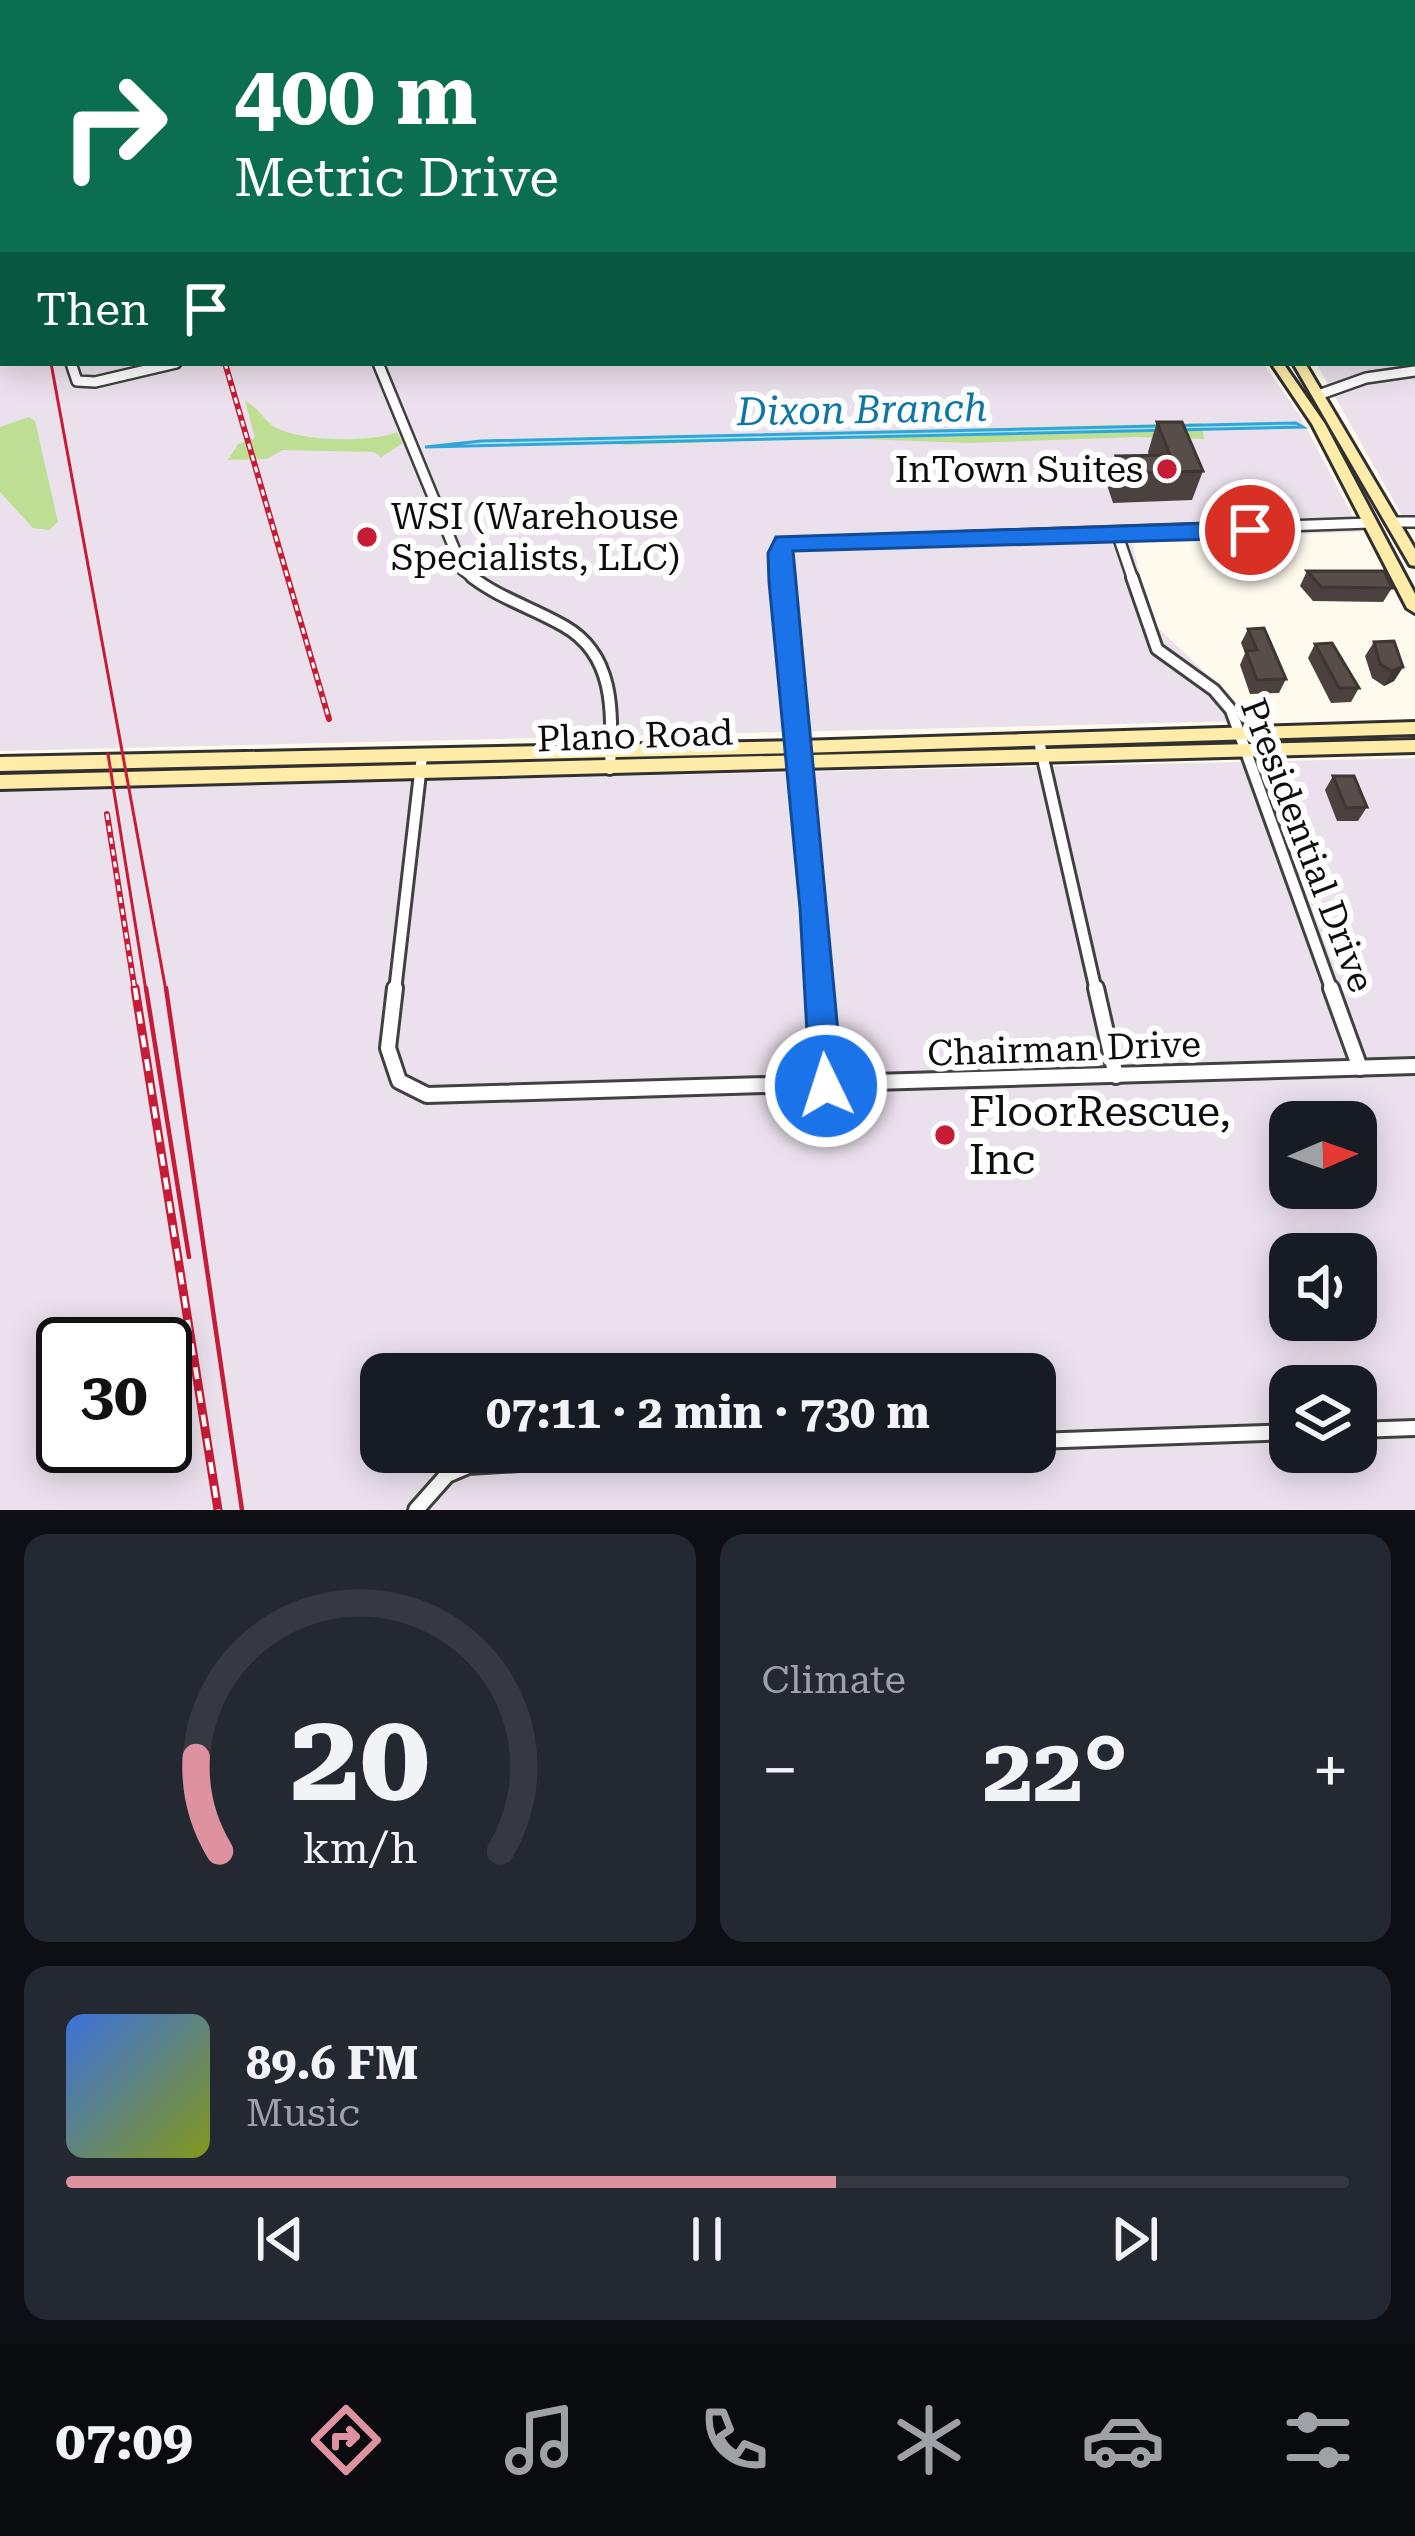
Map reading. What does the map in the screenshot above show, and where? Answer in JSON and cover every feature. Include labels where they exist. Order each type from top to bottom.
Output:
[{"type":"main road","points":[[1279,366],[1415,608]]},
{"type":"main road","points":[[1301,366],[1415,561]]},
{"type":"main road","points":[[1301,398],[1321,394]]},
{"type":"main road","points":[[1370,523],[1393,522]]},
{"type":"main road","name":"Plano Road","points":[[1042,750],[1240,732],[1415,728]]},
{"type":"main road","name":"Plano Road","points":[[0,782],[800,755],[1415,746]]},
{"type":"main road","name":"Plano Road","points":[[0,764],[420,765]]},
{"type":"street","points":[[72,366],[77,381],[94,382],[163,366]]},
{"type":"street","points":[[379,366],[464,570],[498,597],[567,626],[600,658],[609,684],[611,760]]},
{"type":"street","points":[[1321,394],[1382,374],[1415,370]]},
{"type":"street","points":[[1393,522],[1415,521]]},
{"type":"street","points":[[826,1086],[782,582],[784,543],[1370,523]]},
{"type":"street","name":"Presidential Drive","points":[[1117,533],[1157,649],[1225,701],[1240,732],[1360,1068]]},
{"type":"street","points":[[1042,750],[1117,1076]]},
{"type":"street","name":"Chairman Drive","points":[[420,765],[388,1048],[399,1081],[427,1095],[1415,1066]]},
{"type":"street","points":[[1377,1429],[1415,1428]]},
{"type":"street","points":[[1056,1440],[1269,1433]]},
{"type":"street","points":[[416,1510],[452,1473]]},
{"type":"shaded area","points":[[0,366],[1265,366],[1299,414],[1361,532],[1131,539],[1153,623],[1229,695],[1241,721],[0,751]]},
{"type":"shaded area","points":[[1318,366],[1415,366],[1415,528],[1409,528]]},
{"type":"shaded area","points":[[1415,758],[1415,1510],[0,1510],[0,790]]},
{"type":"green space","points":[[245,401],[273,426],[299,435],[352,439],[397,432],[403,443],[381,457],[374,452],[282,450],[267,459],[228,460],[238,444],[255,438]]},
{"type":"green space","points":[[29,417],[35,421],[58,522],[49,530],[33,528],[0,492],[0,427]]},
{"type":"green space","points":[[1202,423],[1204,439],[970,443],[834,438],[623,445],[623,437]]},
{"type":"water","points":[[1296,423],[1303,427],[425,447],[481,441]]},
{"type":"building","points":[[1157,422],[1182,422],[1203,471],[1122,474],[1116,456],[1170,455]]},
{"type":"building","points":[[1307,571],[1384,571],[1392,588],[1321,587]]},
{"type":"building","points":[[1264,628],[1286,679],[1257,680],[1246,651],[1257,650],[1248,629]]},
{"type":"building","points":[[1394,641],[1403,667],[1392,671],[1380,664],[1374,642]]},
{"type":"building","points":[[1332,643],[1359,688],[1339,688],[1315,644]]},
{"type":"building","points":[[1333,776],[1354,776],[1367,807],[1346,808]]},
{"type":"tram line","points":[[52,366],[166,991]]},
{"type":"tram line","points":[[108,754],[146,991]]},
{"type":"tram line","points":[[146,988],[189,1257]]},
{"type":"tram line","points":[[166,988],[242,1510]]},
{"type":"railway","points":[[226,366],[329,719]]},
{"type":"railway","points":[[107,814],[135,991]]},
{"type":"railway","points":[[135,988],[218,1510]]},
{"type":"place","name":"InTown Suites","points":[[1167,469]]},
{"type":"place","name":"WSI (Warehouse Specialists, LLC)","points":[[367,537]]},
{"type":"place","name":"FloorRescue, Inc","points":[[945,1135]]},
{"type":"route","points":[[826,1086],[782,582],[784,543],[1250,530]]},
{"type":"water label","name":"Dixon Branch","points":[[862,409]]}]
